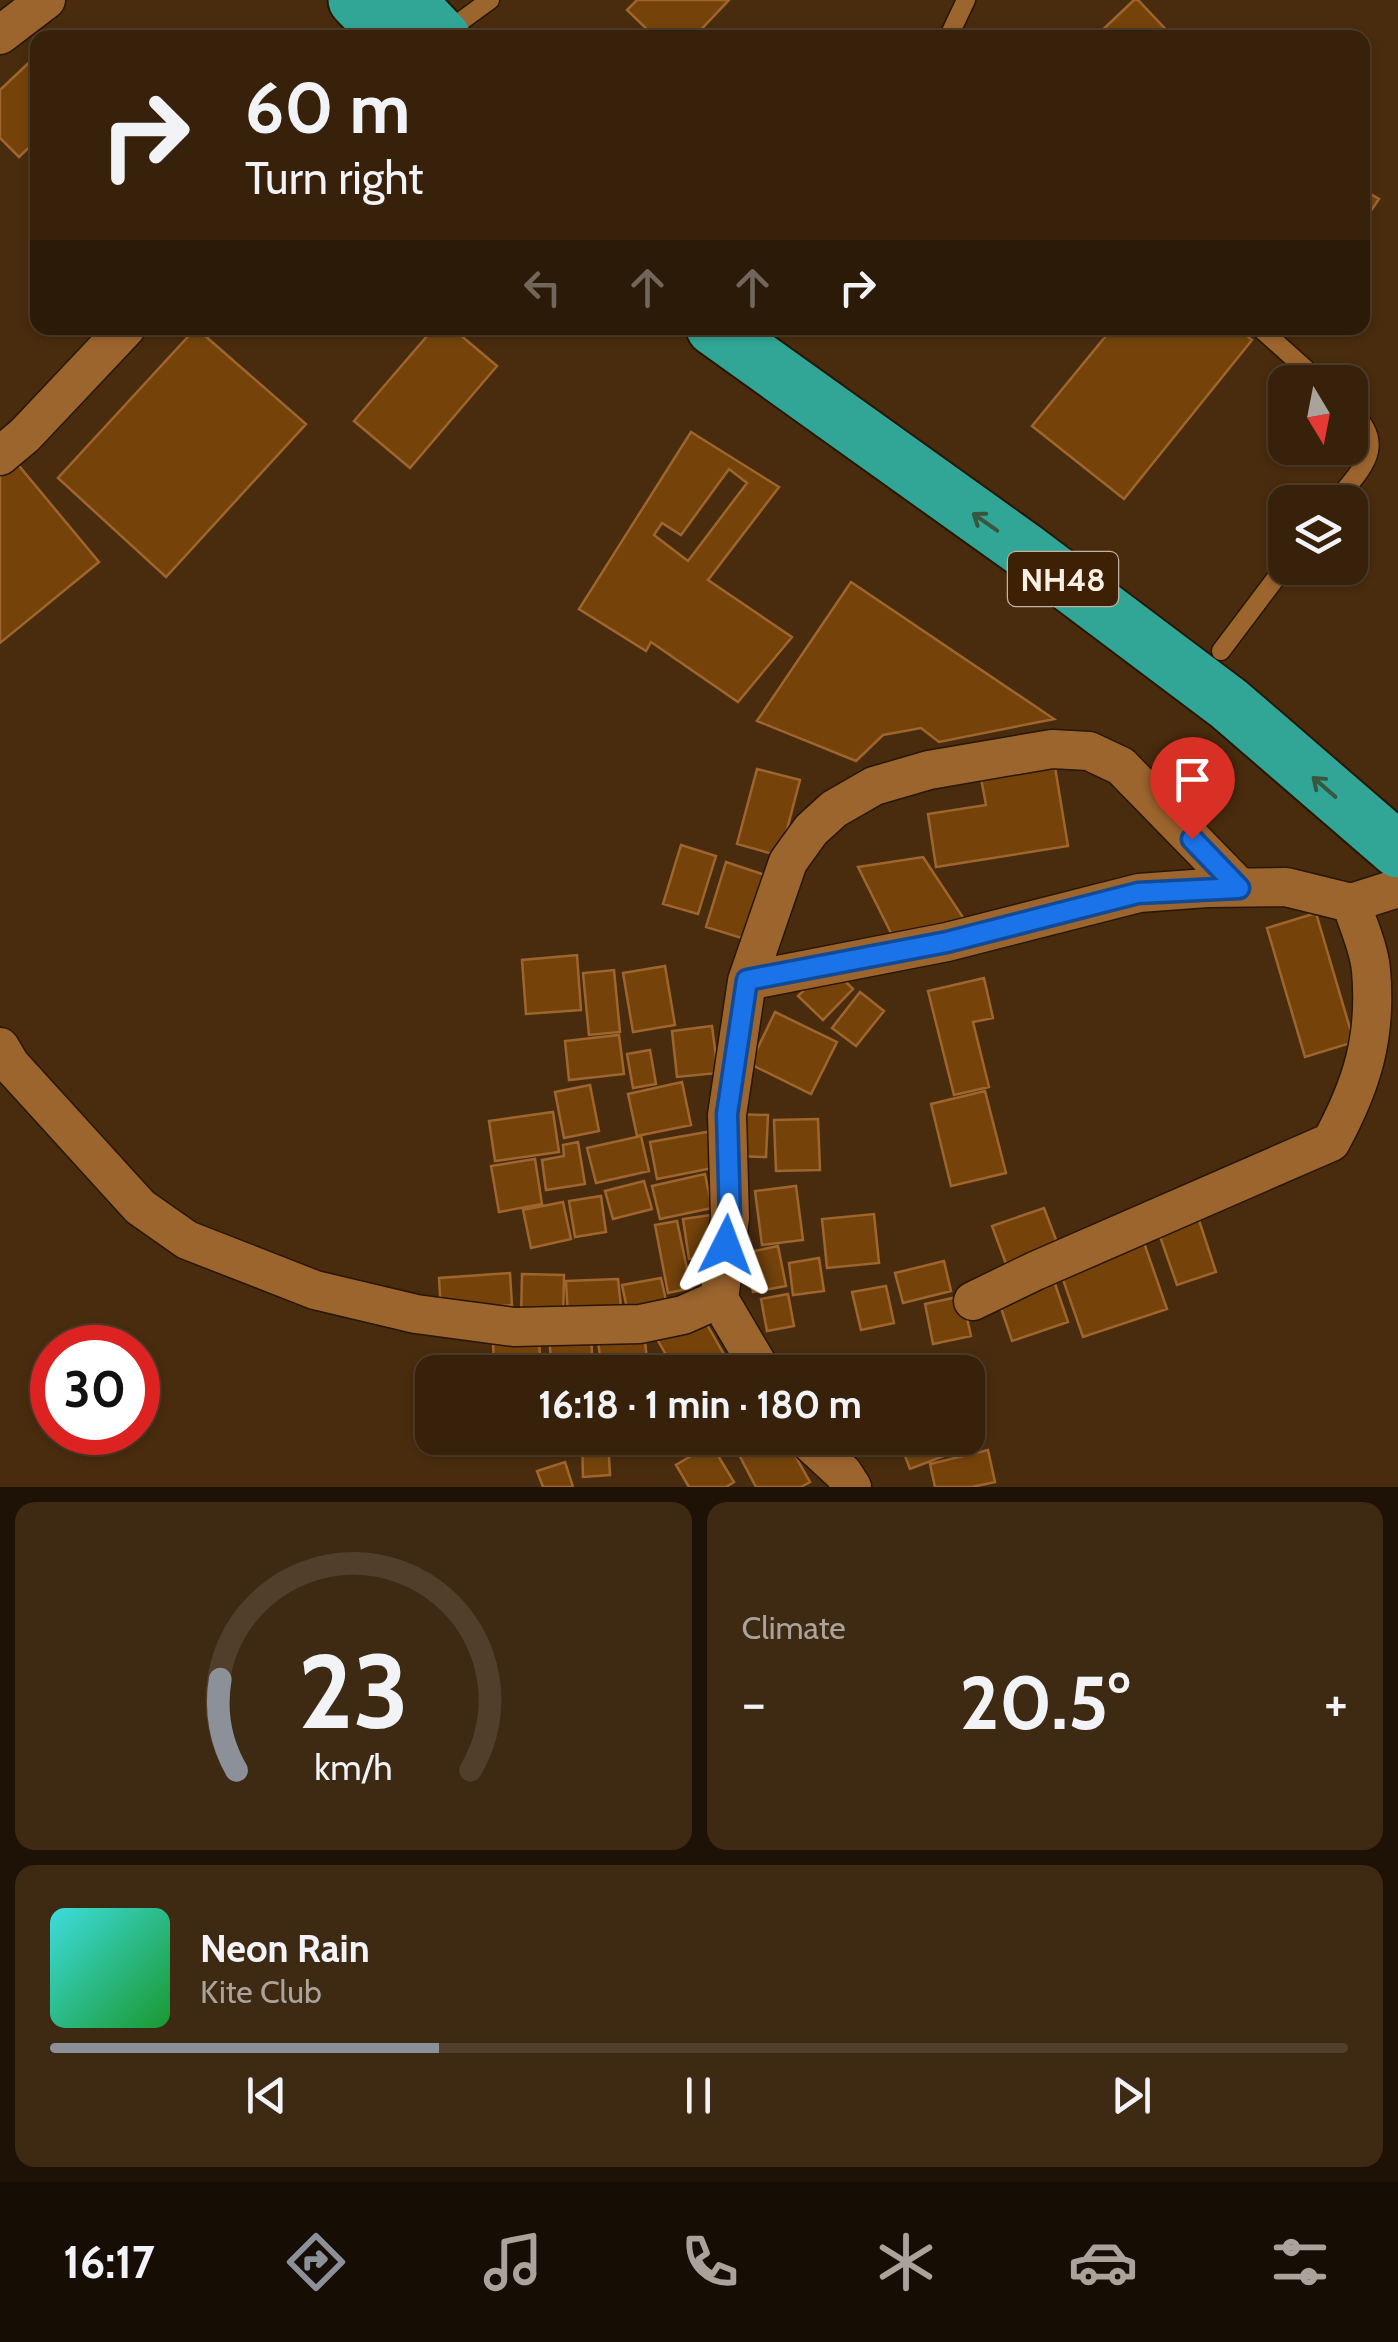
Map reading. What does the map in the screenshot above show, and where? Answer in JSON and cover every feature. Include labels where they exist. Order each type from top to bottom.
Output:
[{"type":"highway","points":[[356,0],[421,28]]},
{"type":"highway","name":"NH48","points":[[724,335],[1023,549],[1228,704],[1398,850]]},
{"type":"highway","name":"NH48","points":[[786,335],[1046,519],[1253,674],[1398,800]]},
{"type":"street","points":[[0,35],[46,0]]},
{"type":"street","points":[[0,456],[119,335]]},
{"type":"street","points":[[752,1355],[719,1299],[730,1218],[727,1114],[747,980],[788,862],[810,830],[834,809],[874,786],[929,770],[1052,749],[1089,751],[1121,766],[1239,888]]},
{"type":"street","points":[[747,980],[947,942],[1138,893],[1286,887],[1351,903],[1398,888]]},
{"type":"street","points":[[974,1300],[1331,1142],[1347,1113],[1370,1048],[1371,967],[1351,903]]},
{"type":"street","points":[[0,1047],[10,1064],[140,1207],[187,1240],[315,1290],[416,1314],[514,1328],[640,1324],[683,1316],[719,1299]]},
{"type":"street","points":[[823,1455],[852,1487]]},
{"type":"lane","points":[[421,28],[490,0]]},
{"type":"lane","points":[[952,30],[966,0]]},
{"type":"lane","points":[[1268,335],[1301,365]]},
{"type":"lane","points":[[1368,434],[1368,461]]},
{"type":"lane","points":[[1349,485],[1365,465]]},
{"type":"lane","points":[[1221,651],[1271,585]]},
{"type":"building","points":[[637,0],[729,0],[701,30],[648,30],[627,10]]},
{"type":"building","points":[[1138,0],[1166,30],[1102,30]]},
{"type":"building","points":[[30,62],[30,147],[19,157],[0,138],[0,90]]},
{"type":"building","points":[[1370,194],[1379,199],[1370,212]]},
{"type":"building","points":[[190,335],[204,335],[306,424],[166,577],[58,478]]},
{"type":"building","points":[[428,335],[460,335],[497,366],[410,468],[354,421]]},
{"type":"building","points":[[1102,335],[1246,335],[1252,340],[1124,499],[1032,426],[1105,337]]},
{"type":"building","points":[[691,432],[779,487],[708,580],[792,637],[738,702],[651,642],[646,651],[579,609]],"holes":[[[729,469],[747,483],[688,561],[654,535],[662,523],[681,535]]]},
{"type":"building","points":[[15,461],[99,562],[0,643],[0,473]]},
{"type":"building","points":[[851,582],[1054,719],[939,742],[921,728],[883,735],[856,761],[757,721]]},
{"type":"building","points":[[1054,761],[1068,846],[936,867],[928,814],[986,805],[980,773]]},
{"type":"building","points":[[757,769],[800,780],[780,856],[737,844]]},
{"type":"building","points":[[681,845],[716,856],[698,914],[663,904]]},
{"type":"building","points":[[923,857],[964,919],[896,943],[858,867]]},
{"type":"building","points":[[726,862],[768,876],[748,940],[706,927]]},
{"type":"building","points":[[1316,913],[1354,1042],[1305,1057],[1267,928]]},
{"type":"building","points":[[577,955],[581,1010],[526,1014],[522,960]]},
{"type":"building","points":[[829,965],[853,989],[823,1020],[798,996]]},
{"type":"building","points":[[665,966],[675,1025],[633,1032],[623,973]]},
{"type":"building","points":[[614,970],[620,1032],[589,1035],[583,973]]},
{"type":"building","points":[[984,978],[993,1018],[973,1022],[989,1087],[954,1095],[928,991]]},
{"type":"building","points":[[860,992],[884,1011],[856,1046],[832,1028]]},
{"type":"building","points":[[775,1012],[837,1042],[811,1094],[750,1064]]},
{"type":"building","points":[[712,1026],[718,1073],[677,1077],[672,1031]]},
{"type":"building","points":[[619,1035],[624,1074],[569,1080],[565,1041]]},
{"type":"building","points":[[650,1050],[656,1084],[633,1088],[627,1054]]},
{"type":"building","points":[[682,1082],[691,1125],[637,1136],[628,1094]]},
{"type":"building","points":[[590,1085],[599,1131],[564,1138],[555,1092]]},
{"type":"building","points":[[985,1091],[1006,1173],[951,1186],[931,1104]]},
{"type":"building","points":[[553,1112],[559,1152],[495,1161],[489,1121]]},
{"type":"building","points":[[732,1114],[768,1115],[766,1157],[731,1156]]},
{"type":"building","points":[[818,1119],[820,1170],[776,1171],[774,1120]]},
{"type":"building","points":[[712,1131],[718,1167],[657,1179],[650,1142]]},
{"type":"building","points":[[641,1136],[649,1171],[596,1183],[587,1148]]},
{"type":"building","points":[[578,1142],[585,1184],[546,1190],[542,1160],[564,1156],[563,1145]]},
{"type":"building","points":[[535,1159],[542,1204],[499,1212],[491,1166]]},
{"type":"building","points":[[705,1174],[712,1208],[660,1219],[652,1186]]},
{"type":"building","points":[[644,1181],[652,1209],[613,1219],[605,1191]]},
{"type":"building","points":[[796,1186],[803,1240],[762,1245],[755,1191]]},
{"type":"building","points":[[601,1196],[606,1232],[575,1237],[569,1201]]},
{"type":"building","points":[[563,1202],[571,1239],[531,1248],[523,1210]]},
{"type":"building","points":[[1044,1208],[1061,1253],[1009,1272],[992,1226]]},
{"type":"building","points":[[1195,1208],[1216,1272],[1177,1285],[1155,1222]]},
{"type":"building","points":[[874,1214],[879,1263],[827,1268],[822,1219]]},
{"type":"building","points":[[711,1215],[716,1255],[689,1259],[683,1219]]},
{"type":"building","points":[[677,1221],[691,1288],[668,1293],[655,1225]]},
{"type":"building","points":[[1143,1240],[1167,1309],[1083,1337],[1059,1268]]},
{"type":"building","points":[[778,1246],[786,1286],[753,1292],[745,1253]]},
{"type":"building","points":[[819,1258],[824,1291],[793,1295],[789,1263]]},
{"type":"building","points":[[944,1261],[951,1291],[903,1303],[895,1273]]},
{"type":"building","points":[[1051,1272],[1068,1322],[1012,1341],[995,1290]]},
{"type":"building","points":[[510,1273],[512,1305],[441,1311],[439,1278]]},
{"type":"building","points":[[522,1274],[564,1275],[563,1321],[521,1321]]},
{"type":"building","points":[[661,1278],[667,1305],[628,1313],[622,1285]]},
{"type":"building","points":[[618,1279],[622,1316],[568,1318],[566,1281]]},
{"type":"building","points":[[886,1286],[894,1323],[861,1330],[852,1292]]},
{"type":"building","points":[[788,1294],[794,1326],[767,1331],[761,1299]]},
{"type":"building","points":[[962,1296],[971,1336],[933,1344],[925,1304]]},
{"type":"building","points":[[701,1314],[724,1355],[666,1355],[657,1339]]},
{"type":"building","points":[[644,1329],[646,1355],[600,1355],[597,1334]]},
{"type":"building","points":[[591,1334],[592,1355],[551,1355],[549,1336]]},
{"type":"building","points":[[539,1338],[540,1355],[493,1355],[493,1340]]},
{"type":"building","points":[[988,1450],[995,1482],[972,1487],[935,1487],[930,1464],[985,1455]]},
{"type":"building","points":[[582,1455],[609,1455],[610,1475],[583,1477]]},
{"type":"building","points":[[693,1455],[718,1455],[734,1482],[726,1487],[689,1487],[676,1465]]},
{"type":"building","points":[[739,1455],[795,1455],[810,1482],[801,1487],[756,1487]]},
{"type":"building","points":[[905,1455],[947,1455],[910,1469]]},
{"type":"building","points":[[565,1462],[573,1487],[543,1487],[537,1471]]},
{"type":"route","points":[[726,1245],[730,1218],[727,1114],[747,980],[947,942],[1138,893],[1239,888],[1192,839]]}]
